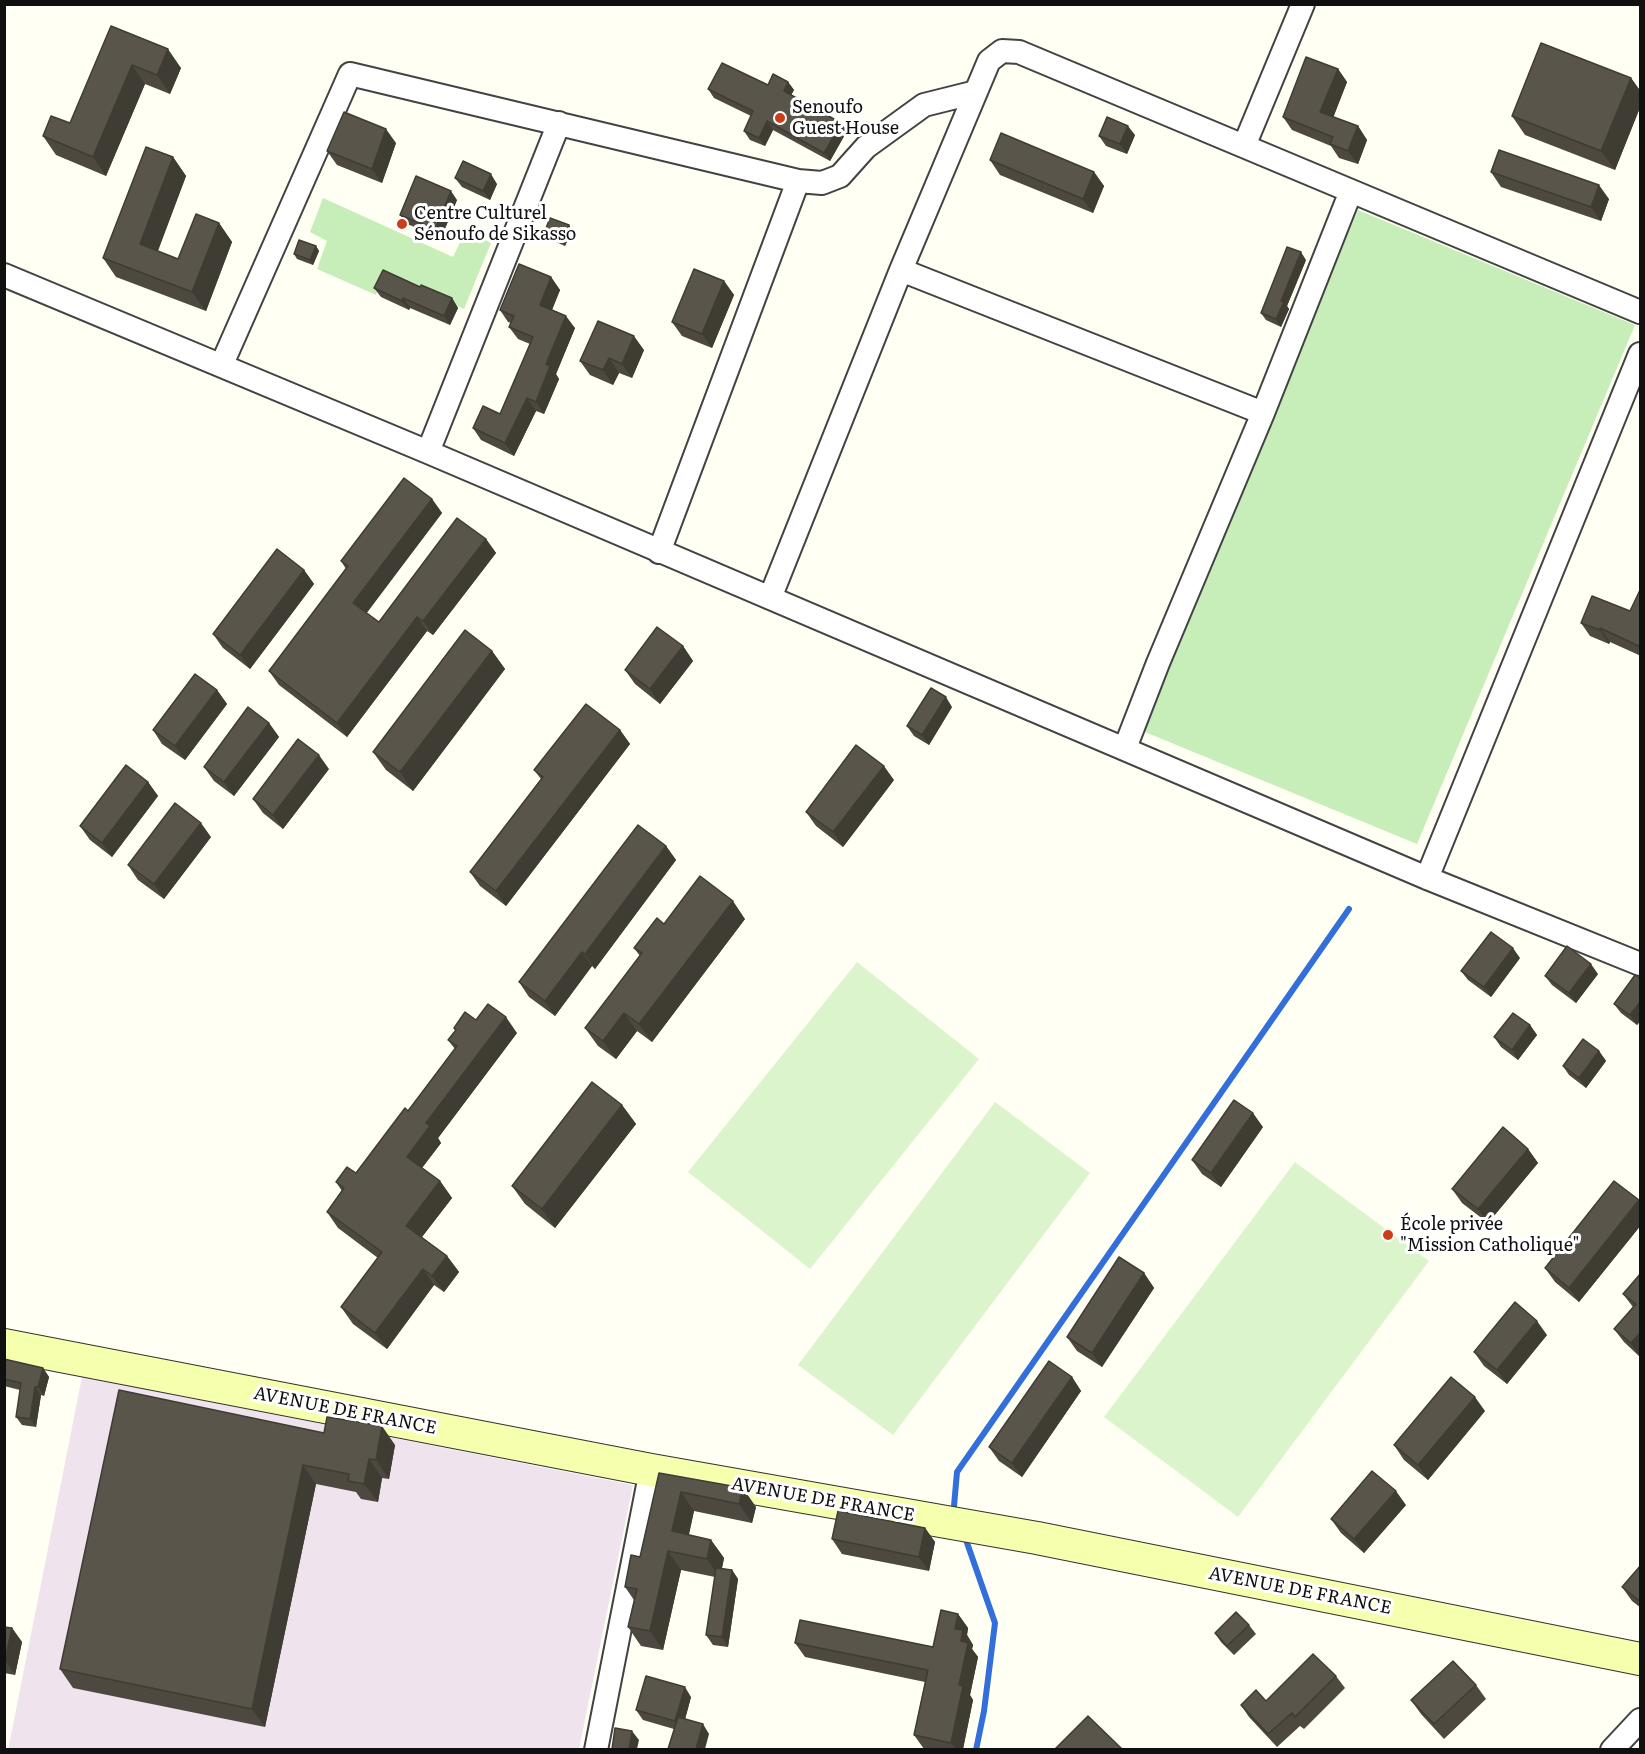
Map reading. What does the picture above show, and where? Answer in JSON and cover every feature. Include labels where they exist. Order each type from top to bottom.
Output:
[{"type":"main road","name":"AVENUE DE FRANCE","points":[[4,1345],[651,1470],[1037,1538],[1641,1659]]},
{"type":"street","points":[[1244,146],[1304,4]]},
{"type":"street","points":[[770,598],[989,61],[1002,51],[1019,52],[1641,312]]},
{"type":"street","points":[[222,364],[350,74],[798,181],[822,183],[840,176],[866,147],[924,105],[976,92]]},
{"type":"street","points":[[428,452],[559,123]]},
{"type":"street","points":[[659,552],[798,181]]},
{"type":"street","points":[[1125,748],[1158,663],[1263,413],[1351,191]]},
{"type":"street","points":[[902,270],[1263,413]]},
{"type":"street","points":[[4,275],[222,364],[1427,878],[1641,964]]},
{"type":"street","points":[[1427,878],[1641,354]]},
{"type":"street","points":[[596,1749],[651,1470]]},
{"type":"street","points":[[1612,1749],[1641,1720]]},
{"type":"shaded area","points":[[82,1377],[633,1485],[579,1749],[8,1750]]},
{"type":"green space","points":[[323,198],[453,257],[468,226],[481,231],[480,237],[491,243],[464,309],[383,274],[376,295],[317,269],[327,241],[310,232]]},
{"type":"green space","points":[[1358,210],[1635,325],[1417,844],[1140,730]]},
{"type":"green space","points":[[857,962],[979,1059],[810,1269],[688,1172]]},
{"type":"green space","points":[[995,1102],[1090,1173],[893,1435],[798,1365]]},
{"type":"green space","points":[[1295,1162],[1429,1261],[1238,1517],[1104,1417]]},
{"type":"building","points":[[111,26],[168,49],[157,75],[132,65],[93,157],[43,136],[51,116],[70,123]]},
{"type":"building","points":[[1541,43],[1631,78],[1601,151],[1512,116]]},
{"type":"building","points":[[1306,57],[1338,69],[1320,112],[1358,126],[1348,151],[1330,144],[1333,137],[1283,117]]},
{"type":"building","points":[[722,63],[768,85],[773,74],[788,82],[784,91],[841,123],[824,153],[767,121],[759,138],[744,131],[753,111],[708,89]]},
{"type":"building","points":[[344,112],[386,129],[372,169],[327,151]]},
{"type":"building","points":[[1107,117],[1128,126],[1120,144],[1099,136]]},
{"type":"building","points":[[1001,133],[1094,172],[1083,199],[990,160]]},
{"type":"building","points":[[146,147],[173,157],[140,244],[178,259],[196,214],[219,223],[192,292],[103,258]]},
{"type":"building","points":[[1499,150],[1599,185],[1591,207],[1491,172]]},
{"type":"building","points":[[463,161],[491,174],[483,191],[455,178]]},
{"type":"building","points":[[416,176],[451,191],[435,229],[400,215]]},
{"type":"building","points":[[550,218],[569,225],[562,241],[544,233]]},
{"type":"building","points":[[299,240],[316,246],[310,260],[294,254]]},
{"type":"building","points":[[1287,247],[1301,252],[1276,319],[1261,313]]},
{"type":"building","points":[[519,264],[551,277],[540,305],[566,316],[546,364],[550,366],[536,402],[527,398],[505,443],[473,428],[483,406],[500,414],[533,337],[509,327],[514,316],[500,310]]},
{"type":"building","points":[[694,269],[724,281],[702,334],[672,322]]},
{"type":"building","points":[[383,270],[420,287],[421,285],[452,298],[444,316],[374,288]]},
{"type":"building","points":[[598,321],[634,336],[622,364],[609,358],[603,370],[580,361]]},
{"type":"building","points":[[404,478],[432,499],[353,603],[379,622],[457,518],[486,539],[423,621],[417,617],[337,723],[269,671],[348,566],[341,561]]},
{"type":"building","points":[[277,549],[304,570],[240,655],[213,634]]},
{"type":"building","points":[[1641,588],[1641,647],[1600,628],[1600,630],[1581,623],[1592,596],[1630,611]]},
{"type":"building","points":[[657,627],[683,646],[650,689],[625,670]]},
{"type":"building","points":[[465,630],[492,651],[400,772],[373,752]]},
{"type":"building","points":[[195,674],[217,690],[175,746],[153,730]]},
{"type":"building","points":[[931,688],[946,697],[922,735],[907,726]]},
{"type":"building","points":[[586,704],[620,730],[496,891],[470,872],[543,777],[534,770]]},
{"type":"building","points":[[248,707],[269,723],[224,782],[204,767]]},
{"type":"building","points":[[298,739],[319,755],[273,815],[253,799]]},
{"type":"building","points":[[856,745],[884,766],[833,832],[806,812]]},
{"type":"building","points":[[126,765],[148,782],[102,843],[80,826]]},
{"type":"building","points":[[175,803],[201,823],[154,884],[128,865]]},
{"type":"building","points":[[638,825],[666,846],[585,954],[582,952],[545,1001],[519,982]]},
{"type":"building","points":[[700,876],[733,901],[639,1024],[624,1013],[603,1041],[585,1028],[642,953],[634,948],[657,918],[664,924]]},
{"type":"building","points":[[1491,932],[1513,948],[1484,987],[1461,971]]},
{"type":"building","points":[[1567,946],[1591,964],[1569,993],[1545,976]]},
{"type":"building","points":[[1635,975],[1641,979],[1641,1001],[1630,1015],[1614,1004]]},
{"type":"building","points":[[488,1004],[506,1017],[426,1123],[430,1126],[407,1157],[440,1181],[406,1226],[447,1256],[432,1276],[423,1269],[375,1333],[341,1307],[382,1252],[327,1212],[344,1188],[336,1182],[347,1167],[356,1173],[405,1108],[408,1111],[457,1046],[448,1040],[465,1012],[476,1020]]},
{"type":"building","points":[[1513,1013],[1530,1025],[1512,1050],[1494,1037]]},
{"type":"building","points":[[1583,1039],[1599,1051],[1579,1078],[1563,1066]]},
{"type":"building","points":[[592,1082],[622,1105],[542,1209],[512,1186]]},
{"type":"building","points":[[1234,1100],[1253,1113],[1211,1173],[1192,1160]]},
{"type":"building","points":[[1503,1127],[1528,1149],[1478,1209],[1452,1189]]},
{"type":"building","points":[[1614,1181],[1639,1200],[1569,1288],[1545,1268]]},
{"type":"building","points":[[1119,1257],[1144,1273],[1092,1353],[1067,1337]]},
{"type":"building","points":[[1641,1273],[1641,1332],[1631,1343],[1614,1329],[1636,1304],[1623,1294]]},
{"type":"building","points":[[1515,1302],[1537,1321],[1497,1370],[1474,1352]]},
{"type":"building","points":[[4,1359],[43,1368],[38,1387],[35,1387],[30,1419],[16,1417],[21,1383],[4,1379]]},
{"type":"building","points":[[1049,1361],[1072,1377],[1012,1463],[989,1447]]},
{"type":"building","points":[[1451,1377],[1475,1397],[1418,1465],[1394,1445]]},
{"type":"building","points":[[119,1390],[324,1433],[327,1417],[382,1426],[376,1460],[369,1459],[364,1484],[348,1481],[349,1474],[303,1465],[252,1709],[60,1669]]},
{"type":"building","points":[[1372,1471],[1396,1491],[1354,1539],[1331,1519]]},
{"type":"building","points":[[659,1473],[743,1488],[739,1504],[681,1492],[672,1531],[711,1540],[707,1559],[668,1551],[650,1631],[628,1627],[637,1589],[625,1587],[631,1555],[640,1557]]},
{"type":"building","points":[[838,1511],[925,1528],[919,1557],[832,1539]]},
{"type":"building","points":[[1641,1565],[1641,1602],[1622,1587]]},
{"type":"building","points":[[716,1568],[732,1570],[722,1637],[706,1635]]},
{"type":"building","points":[[941,1610],[958,1614],[955,1629],[963,1630],[961,1641],[968,1643],[959,1685],[963,1686],[951,1743],[914,1735],[928,1670],[795,1643],[800,1620],[933,1647]]},
{"type":"building","points":[[1236,1612],[1249,1625],[1227,1646],[1215,1633]]},
{"type":"building","points":[[4,1627],[12,1628],[5,1660],[4,1660]]},
{"type":"building","points":[[1313,1654],[1336,1676],[1295,1717],[1292,1713],[1268,1734],[1241,1705],[1256,1690],[1266,1701]]},
{"type":"building","points":[[1453,1661],[1476,1685],[1434,1724],[1411,1700]]},
{"type":"building","points":[[646,1676],[685,1687],[675,1721],[636,1710]]},
{"type":"building","points":[[1088,1716],[1122,1749],[1055,1749]]},
{"type":"building","points":[[678,1717],[703,1724],[696,1749],[668,1749]]},
{"type":"building","points":[[615,1728],[632,1731],[629,1749],[612,1749]]},
{"type":"waterway","points":[[954,1506],[957,1472],[1349,909]]},
{"type":"waterway","points":[[965,1537],[995,1623],[984,1711],[976,1750]]},
{"type":"place","name":"Senoufo Guest House","points":[[780,118]]},
{"type":"place","name":"Centre Culturel Sénoufo de Sikasso","points":[[402,224]]},
{"type":"place","name":"École privée \"Mission Catholique\"","points":[[1388,1235]]}]
